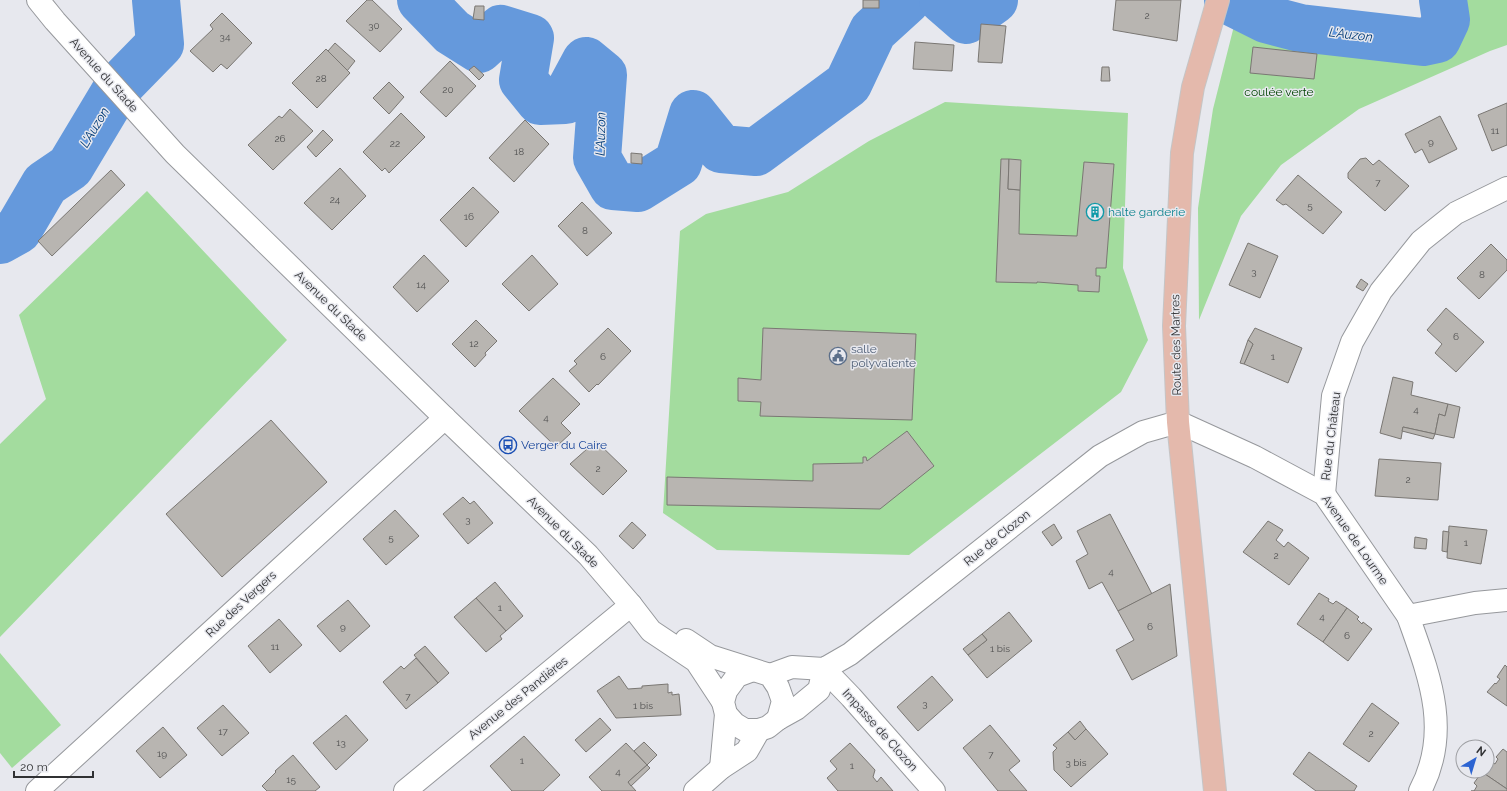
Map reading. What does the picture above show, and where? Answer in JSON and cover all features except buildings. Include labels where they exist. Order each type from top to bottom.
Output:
[{"type":"main road","name":"Route des Martres","points":[[1215,791],[1178,422],[1174,326],[1182,153],[1193,87],[1218,0]]},
{"type":"street","name":"Avenue du Stade","points":[[38,0],[55,22],[175,154],[444,418],[588,555],[651,631],[696,660],[725,708]]},
{"type":"street","name":"Rue du Château","points":[[1324,494],[1333,396],[1352,342],[1381,291],[1421,241],[1456,213],[1507,188]]},
{"type":"street","name":"Rue des Vergers","points":[[37,791],[444,418]]},
{"type":"street","name":"Avenue de Lourme","points":[[1178,422],[1255,457],[1324,494],[1408,616],[1428,671],[1436,707],[1436,739],[1428,776],[1420,791]]},
{"type":"street","name":"Rue de Clozon","points":[[824,669],[850,654],[1100,456],[1143,432],[1178,422]]},
{"type":"street","points":[[1408,616],[1475,603],[1507,600]]},
{"type":"street","name":"Avenue du Stade","points":[[631,605],[710,656],[761,673]]},
{"type":"street","name":"Avenue des Pandières","points":[[405,791],[631,605]]},
{"type":"street","points":[[722,768],[725,708],[726,691],[737,676],[792,667],[824,669],[819,690],[796,709],[778,719],[768,727],[759,730],[745,730],[735,724],[725,708]]},
{"type":"street","name":"Impasse de Clozon","points":[[824,669],[851,697],[934,791]]},
{"type":"street","points":[[761,673],[778,687],[783,702],[778,719]]},
{"type":"street","points":[[694,791],[722,768],[747,751],[759,730]]},
{"type":"green space","name":"coulée verte","points":[[1443,0],[1507,0],[1507,45],[1490,51],[1359,109],[1281,165],[1241,216],[1199,320],[1198,208],[1213,109],[1235,22],[1391,49],[1437,39],[1446,20]]},
{"type":"green space","points":[[945,102],[1128,113],[1123,268],[1148,340],[1121,392],[909,555],[717,550],[663,513],[680,231],[706,214],[788,192],[869,141]]},
{"type":"green space","points":[[147,191],[287,340],[0,637],[0,444],[46,399],[19,315]]},
{"type":"green space","points":[[0,653],[61,725],[12,768],[0,753]]},
{"type":"waterway","name":"L'Auzon","points":[[0,240],[18,230],[45,184],[70,167],[118,87],[160,44],[156,0]]},
{"type":"waterway","name":"L'Auzon","points":[[421,0],[452,32],[479,49],[501,29],[530,38],[523,80],[540,101],[565,100],[586,61],[603,75],[597,158],[613,186],[638,188],[678,163],[693,114],[721,149],[756,152],[848,84],[873,31],[907,0]]},
{"type":"waterway","name":"L'Auzon","points":[[943,0],[966,20],[994,0]]},
{"type":"waterway","name":"L'Auzon","points":[[1228,0],[1266,19],[1300,28],[1423,42],[1437,39],[1446,20],[1443,0]]},
{"type":"place","name":"halte garderie","points":[[1095,212]]},
{"type":"place","name":"salle polyvalente","points":[[838,356]]},
{"type":"place","name":"Verger du Caire","points":[[508,445]]}]
